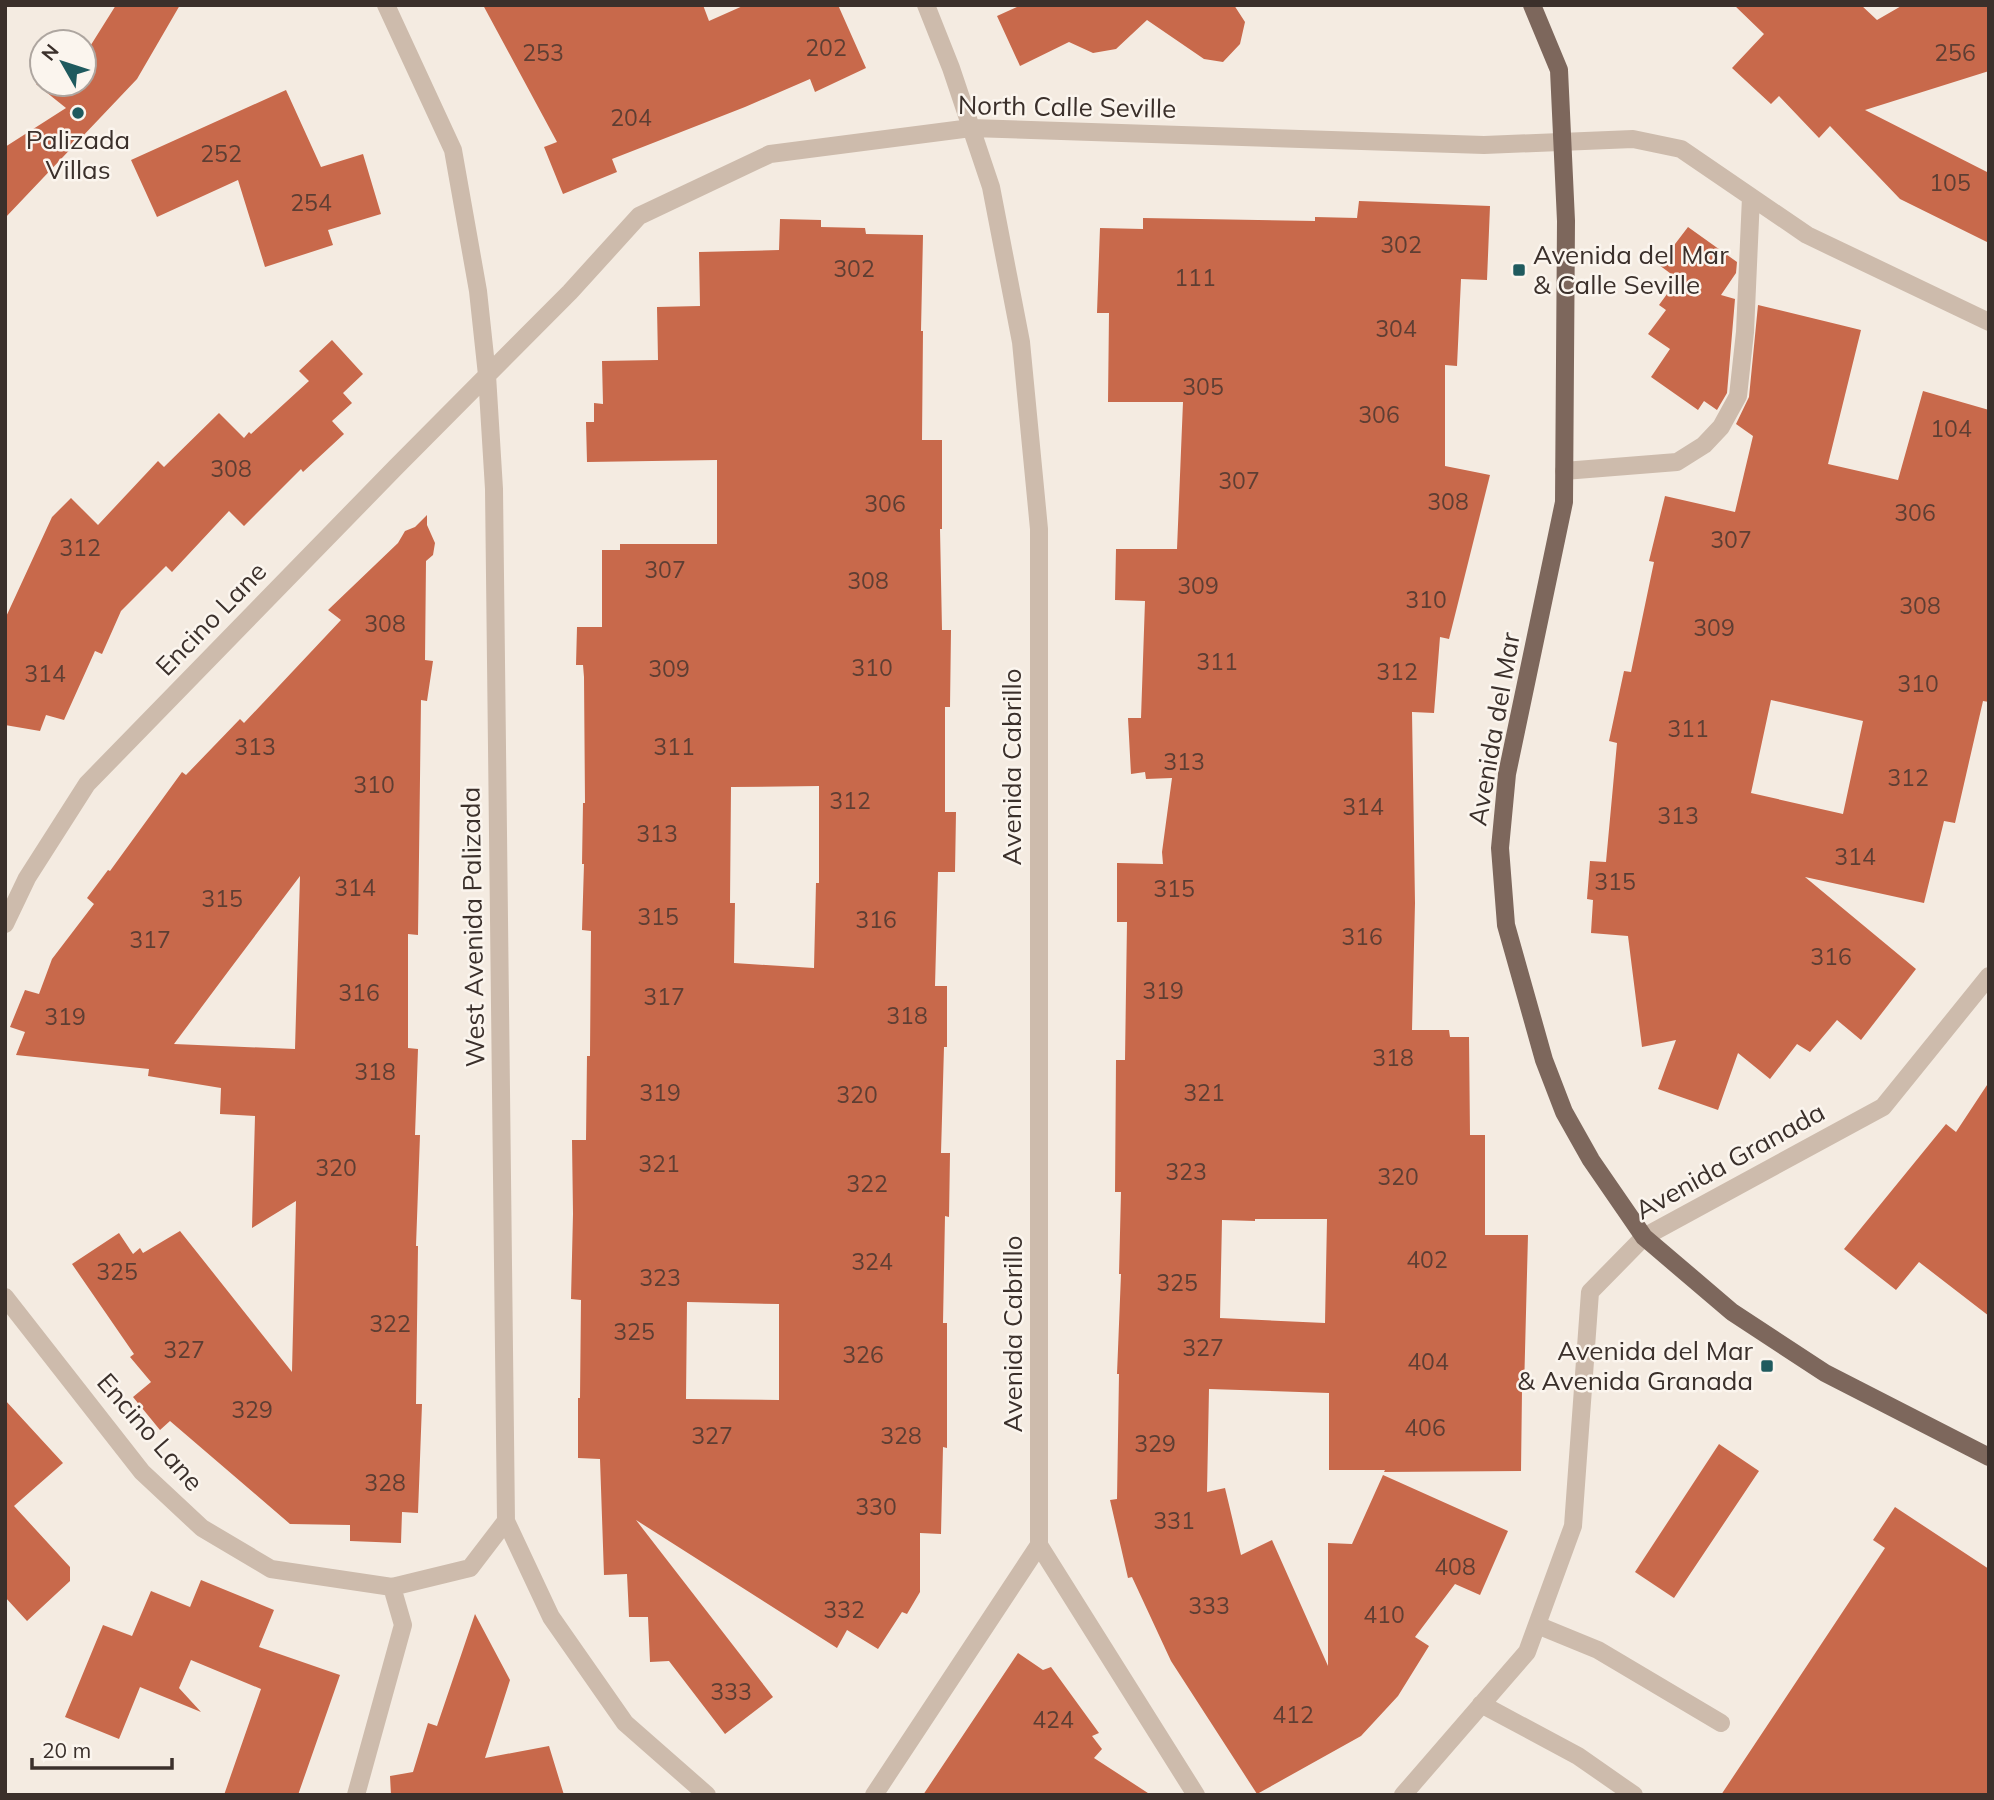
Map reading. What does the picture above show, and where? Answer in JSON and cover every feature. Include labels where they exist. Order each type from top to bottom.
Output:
[{"type":"main road","name":"Avenida del Mar","points":[[1532,5],[1559,70],[1566,221],[1564,502],[1507,774],[1500,848],[1506,925],[1544,1060],[1564,1112],[1591,1160],[1644,1237],[1732,1312],[1825,1373],[1989,1457]]},
{"type":"street","name":"West Avenida Palizada","points":[[386,5],[453,150],[478,291],[487,375],[494,489],[506,1521],[551,1617],[625,1723],[707,1795]]},
{"type":"street","name":"Avenida Cabrillo","points":[[926,5],[951,68],[991,187],[1021,342],[1039,529],[1039,1545]]},
{"type":"street","name":"North Calle Seville","points":[[487,375],[570,292],[639,216],[770,154],[971,128],[1484,145],[1633,139],[1681,149],[1807,235],[1989,322]]},
{"type":"street","points":[[1564,471],[1677,462],[1704,445],[1721,427],[1738,396],[1745,332],[1751,197]]},
{"type":"street","name":"Encino Lane","points":[[5,924],[27,878],[87,784],[487,375]]},
{"type":"street","name":"Avenida Granada","points":[[1403,1795],[1527,1652],[1573,1526],[1590,1292],[1644,1237],[1883,1107],[1989,976]]},
{"type":"street","name":"Encino Lane","points":[[5,1297],[142,1472],[202,1528],[271,1569],[392,1587],[470,1568],[506,1521]]},
{"type":"street","points":[[874,1795],[1039,1545],[1196,1795]]},
{"type":"street","points":[[356,1795],[403,1625],[392,1587]]},
{"type":"street","points":[[1537,1625],[1598,1650],[1721,1723]]},
{"type":"street","points":[[1481,1704],[1578,1756],[1634,1795]]},
{"type":"building","name":"Palizada Villas","points":[[116,5],[180,5],[137,79],[5,218],[5,147],[66,108],[54,98],[98,98],[98,34]]},
{"type":"building","points":[[483,5],[703,5],[709,21],[745,5],[838,5],[866,68],[815,92],[810,79],[612,159],[617,172],[563,194],[544,147],[557,142]]},
{"type":"building","points":[[1021,5],[1234,5],[1245,22],[1240,44],[1223,62],[1204,59],[1147,20],[1116,49],[1093,53],[1069,42],[1020,66],[997,16]]},
{"type":"building","points":[[1734,5],[1861,5],[1877,20],[1903,5],[1989,5],[1989,71],[1865,110],[1989,173],[1989,243],[1900,199],[1830,126],[1819,138],[1779,96],[1771,104],[1732,68],[1764,34]]},
{"type":"building","points":[[286,90],[321,167],[363,154],[381,214],[328,230],[333,245],[265,267],[238,180],[157,217],[131,160]]},
{"type":"building","points":[[1359,201],[1490,206],[1487,280],[1461,279],[1457,366],[1445,365],[1445,466],[1490,475],[1449,639],[1440,637],[1434,713],[1412,712],[1415,903],[1412,1030],[1449,1030],[1450,1037],[1469,1037],[1470,1135],[1485,1135],[1485,1235],[1528,1235],[1521,1471],[1329,1470],[1329,1393],[1209,1389],[1207,1492],[1225,1488],[1241,1555],[1272,1540],[1328,1666],[1328,1543],[1352,1544],[1383,1475],[1508,1531],[1480,1595],[1455,1584],[1415,1637],[1429,1646],[1398,1696],[1361,1736],[1257,1794],[1171,1661],[1132,1577],[1128,1578],[1110,1500],[1117,1499],[1121,1192],[1115,1192],[1116,1060],[1125,1060],[1127,922],[1117,922],[1117,863],[1163,864],[1162,852],[1172,778],[1146,779],[1145,772],[1131,774],[1128,718],[1141,718],[1145,601],[1115,600],[1116,549],[1177,549],[1183,402],[1108,402],[1109,313],[1097,313],[1100,228],[1143,229],[1143,218],[1315,221],[1315,217],[1357,218]],"holes":[[[1327,1219],[1325,1323],[1220,1318],[1222,1220]]]},
{"type":"building","points":[[780,219],[821,220],[821,227],[865,228],[866,234],[923,235],[922,440],[942,440],[942,630],[951,630],[950,707],[945,707],[945,812],[956,812],[955,872],[938,872],[935,986],[947,986],[947,1047],[944,1047],[941,1153],[950,1153],[949,1217],[945,1216],[943,1323],[947,1323],[947,1448],[943,1447],[941,1534],[920,1533],[920,1592],[907,1614],[902,1612],[878,1649],[847,1630],[837,1648],[636,1520],[773,1697],[725,1734],[669,1661],[650,1662],[648,1617],[629,1617],[627,1574],[604,1575],[600,1459],[578,1458],[581,1300],[571,1299],[572,1140],[586,1140],[591,931],[582,930],[584,677],[583,665],[576,665],[577,627],[602,627],[602,550],[620,550],[620,544],[717,544],[717,460],[587,462],[586,422],[594,422],[594,403],[603,404],[602,361],[658,360],[657,307],[700,306],[699,252],[779,250]],"holes":[[[819,786],[819,883],[816,883],[814,968],[734,963],[735,903],[730,903],[731,787]],[[687,1302],[779,1304],[779,1400],[686,1399]]]},
{"type":"building","points":[[1688,227],[1737,262],[1736,273],[1721,295],[1735,299],[1727,393],[1717,410],[1704,401],[1698,410],[1651,377],[1670,349],[1648,334],[1666,310],[1659,305],[1678,279],[1659,265]]},
{"type":"building","points":[[1758,305],[1861,330],[1828,464],[1898,480],[1923,391],[1989,410],[1989,702],[1983,701],[1955,823],[1944,821],[1924,903],[1805,877],[1916,969],[1861,1040],[1837,1020],[1810,1052],[1797,1044],[1770,1079],[1738,1053],[1718,1110],[1658,1089],[1676,1040],[1642,1047],[1628,936],[1591,933],[1593,900],[1587,899],[1590,861],[1606,862],[1617,743],[1609,741],[1624,671],[1631,672],[1654,562],[1649,561],[1665,496],[1735,512],[1753,436],[1736,424],[1749,397]],"holes":[[[1771,700],[1863,721],[1843,814],[1751,793]]]},
{"type":"building","points":[[332,340],[363,374],[343,393],[352,403],[332,421],[344,434],[303,472],[301,469],[244,526],[229,511],[172,572],[166,566],[121,611],[102,654],[95,651],[64,720],[46,715],[40,731],[5,725],[5,619],[52,517],[71,498],[98,525],[158,461],[164,467],[219,413],[244,438],[249,432],[251,434],[309,381],[299,371]]},
{"type":"building","points":[[427,515],[427,525],[435,543],[433,555],[426,561],[425,660],[433,661],[427,701],[421,700],[418,935],[408,934],[408,1048],[418,1049],[415,1135],[420,1135],[416,1246],[416,1404],[422,1404],[418,1513],[402,1512],[401,1543],[350,1541],[350,1525],[290,1524],[170,1421],[160,1430],[133,1397],[151,1382],[130,1357],[134,1354],[72,1264],[119,1233],[133,1254],[140,1248],[143,1253],[180,1231],[292,1372],[296,1201],[252,1228],[255,1116],[220,1114],[221,1088],[148,1076],[149,1069],[16,1055],[25,1032],[10,1027],[25,990],[39,994],[52,959],[94,904],[87,898],[108,870],[110,871],[182,772],[186,775],[240,719],[244,723],[341,620],[328,610],[398,543],[405,531],[415,527]],"holes":[[[300,876],[295,1049],[174,1044]]]},
{"type":"building","points":[[1989,1082],[1989,1316],[1919,1262],[1896,1290],[1844,1249],[1946,1124],[1956,1132]]},
{"type":"building","points":[[5,1400],[63,1463],[14,1506],[70,1567],[70,1581],[27,1621],[5,1597]]},
{"type":"building","points":[[1719,1444],[1759,1471],[1674,1598],[1635,1572]]},
{"type":"building","points":[[1895,1507],[1989,1569],[1989,1795],[1721,1795],[1885,1548],[1873,1540]]},
{"type":"building","points":[[201,1580],[274,1610],[259,1647],[340,1675],[298,1795],[224,1795],[261,1689],[191,1660],[179,1688],[201,1712],[140,1687],[119,1739],[65,1717],[103,1625],[132,1636],[151,1591],[190,1607]]},
{"type":"building","points":[[475,1614],[510,1680],[485,1758],[549,1746],[564,1795],[391,1795],[390,1776],[413,1772],[428,1723],[437,1726]]},
{"type":"building","points":[[1018,1653],[1043,1670],[1051,1667],[1099,1733],[1092,1736],[1102,1749],[1094,1758],[1151,1795],[923,1795]]},
{"type":"place","name":"Palizada Villas","points":[[78,113]]},
{"type":"place","name":"Avenida del Mar & Calle Seville","points":[[1519,270]]},
{"type":"place","name":"Avenida del Mar & Avenida Granada","points":[[1767,1366]]}]
